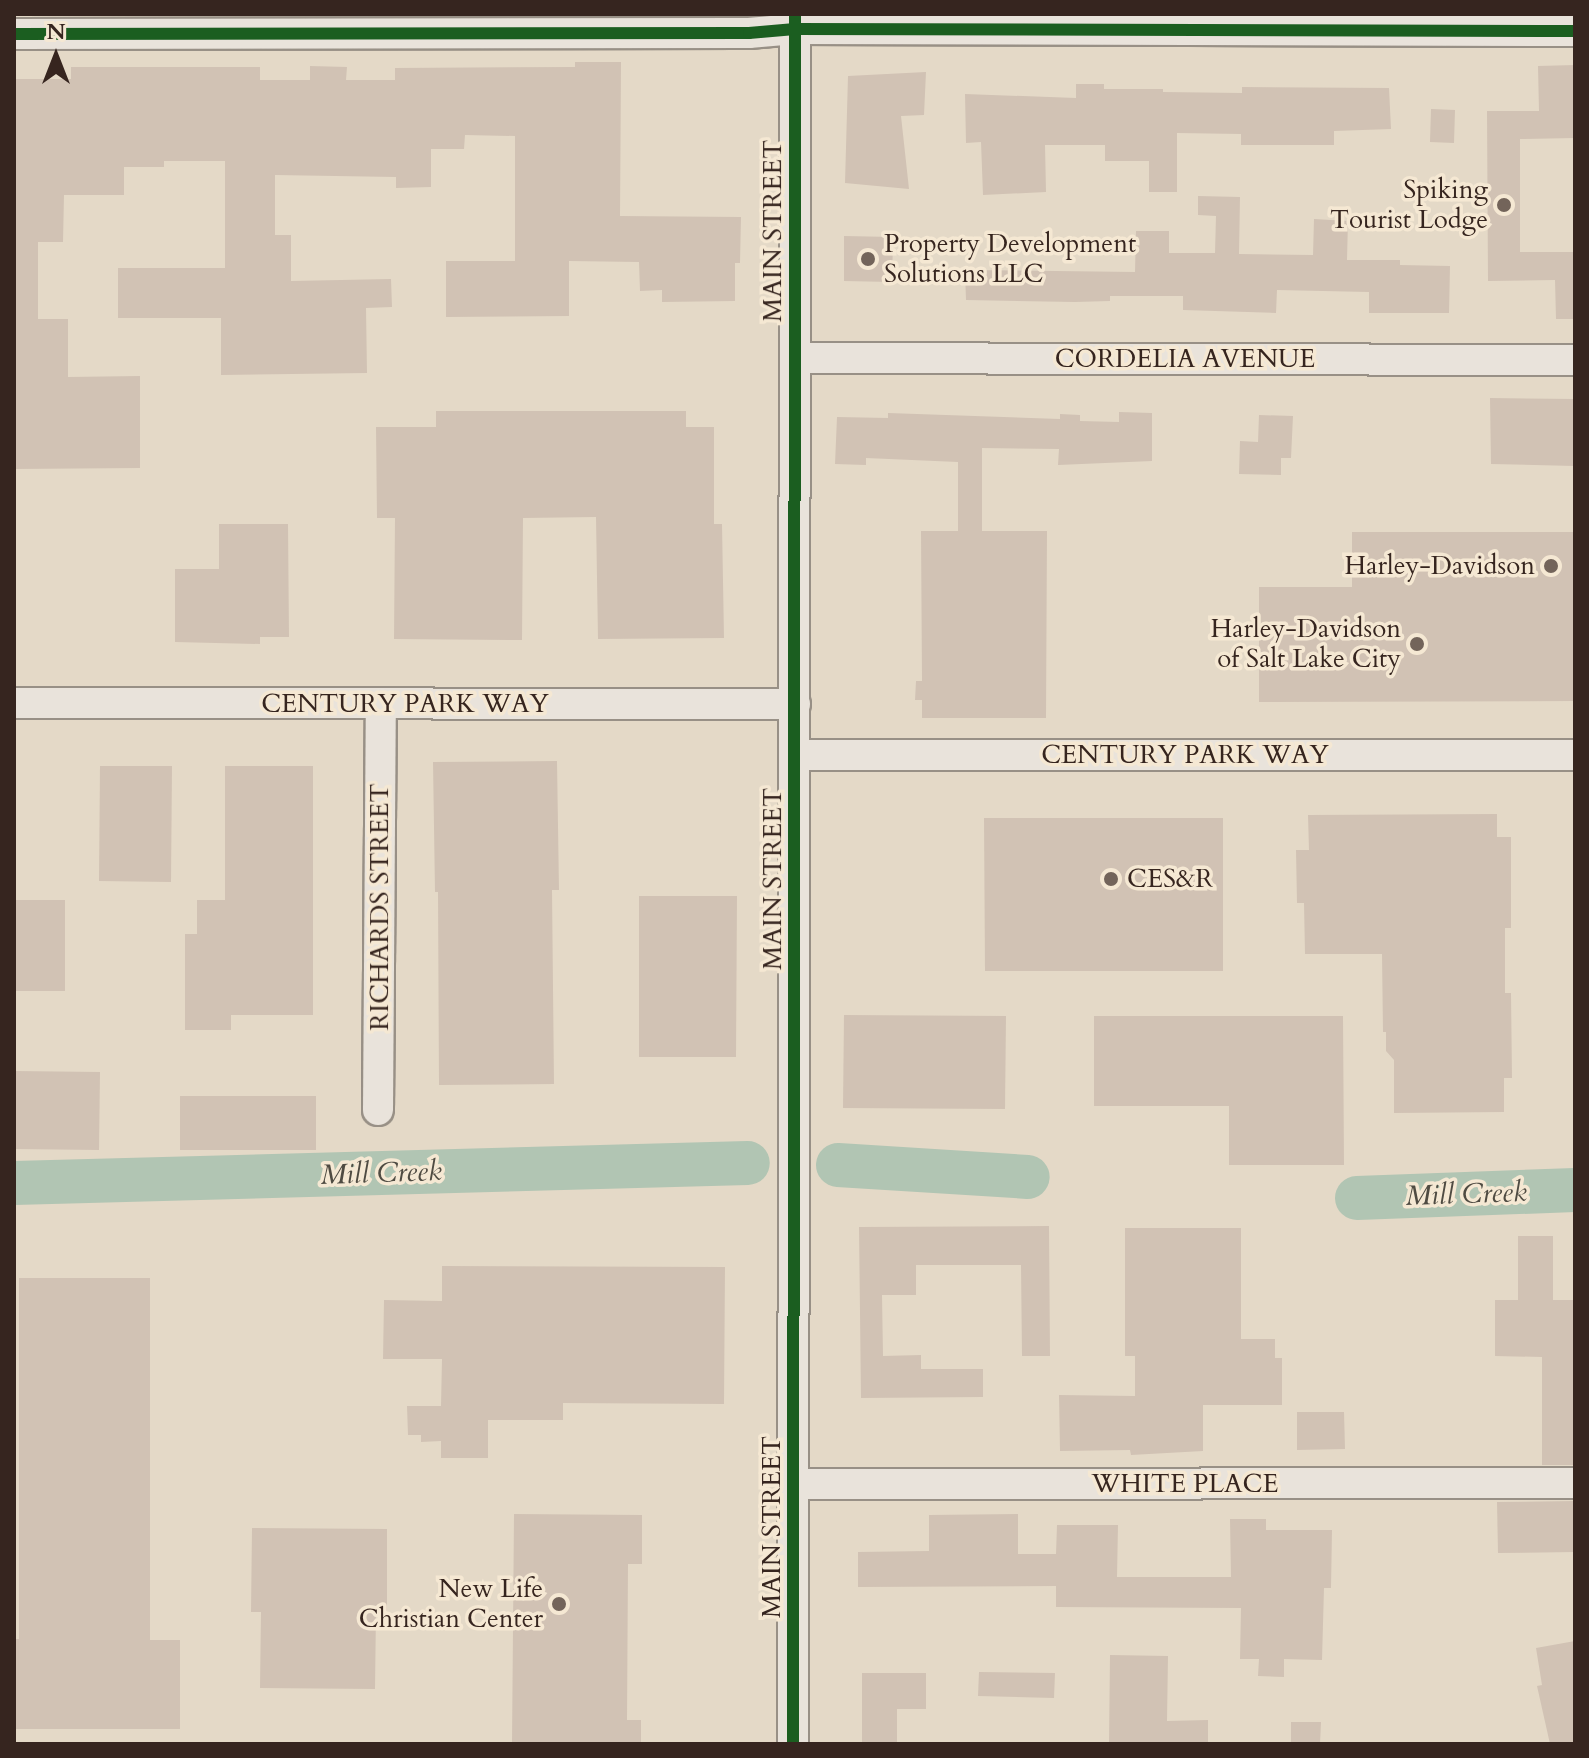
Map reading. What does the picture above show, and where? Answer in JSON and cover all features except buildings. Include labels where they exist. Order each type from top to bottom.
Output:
[{"type":"street","points":[[14,34],[749,33],[795,22],[1575,31]]},
{"type":"street","name":"MAIN STREET","points":[[793,1744],[795,22]]},
{"type":"street","name":"CORDELIA AVENUE","points":[[795,358],[1575,360]]},
{"type":"street","name":"CENTURY PARK WAY","points":[[14,703],[795,704]]},
{"type":"street","name":"RICHARDS STREET","points":[[378,1110],[381,704]]},
{"type":"street","name":"CENTURY PARK WAY","points":[[795,755],[1575,755]]},
{"type":"street","name":"WHITE PLACE","points":[[794,1484],[1575,1483]]},
{"type":"waterway","name":"Mill Creek","points":[[14,1183],[748,1163]]},
{"type":"waterway","name":"Mill Creek","points":[[838,1165],[1028,1177]]},
{"type":"waterway","name":"Mill Creek","points":[[1357,1198],[1575,1190]]},
{"type":"cycle path","points":[[793,1744],[795,14]]},
{"type":"cycle path","points":[[14,34],[749,33],[795,29],[1575,31]]},
{"type":"place","name":"Spiking Tourist Lodge","points":[[1504,205]]},
{"type":"place","name":"Property Development Solutions LLC","points":[[868,259]]},
{"type":"place","name":"Harley-Davidson","points":[[1551,566]]},
{"type":"place","name":"Harley-Davidson of Salt Lake City","points":[[1417,644]]},
{"type":"place","name":"CES&R","points":[[1111,879]]},
{"type":"place","name":"New Life Christian Center","points":[[559,1604]]}]
